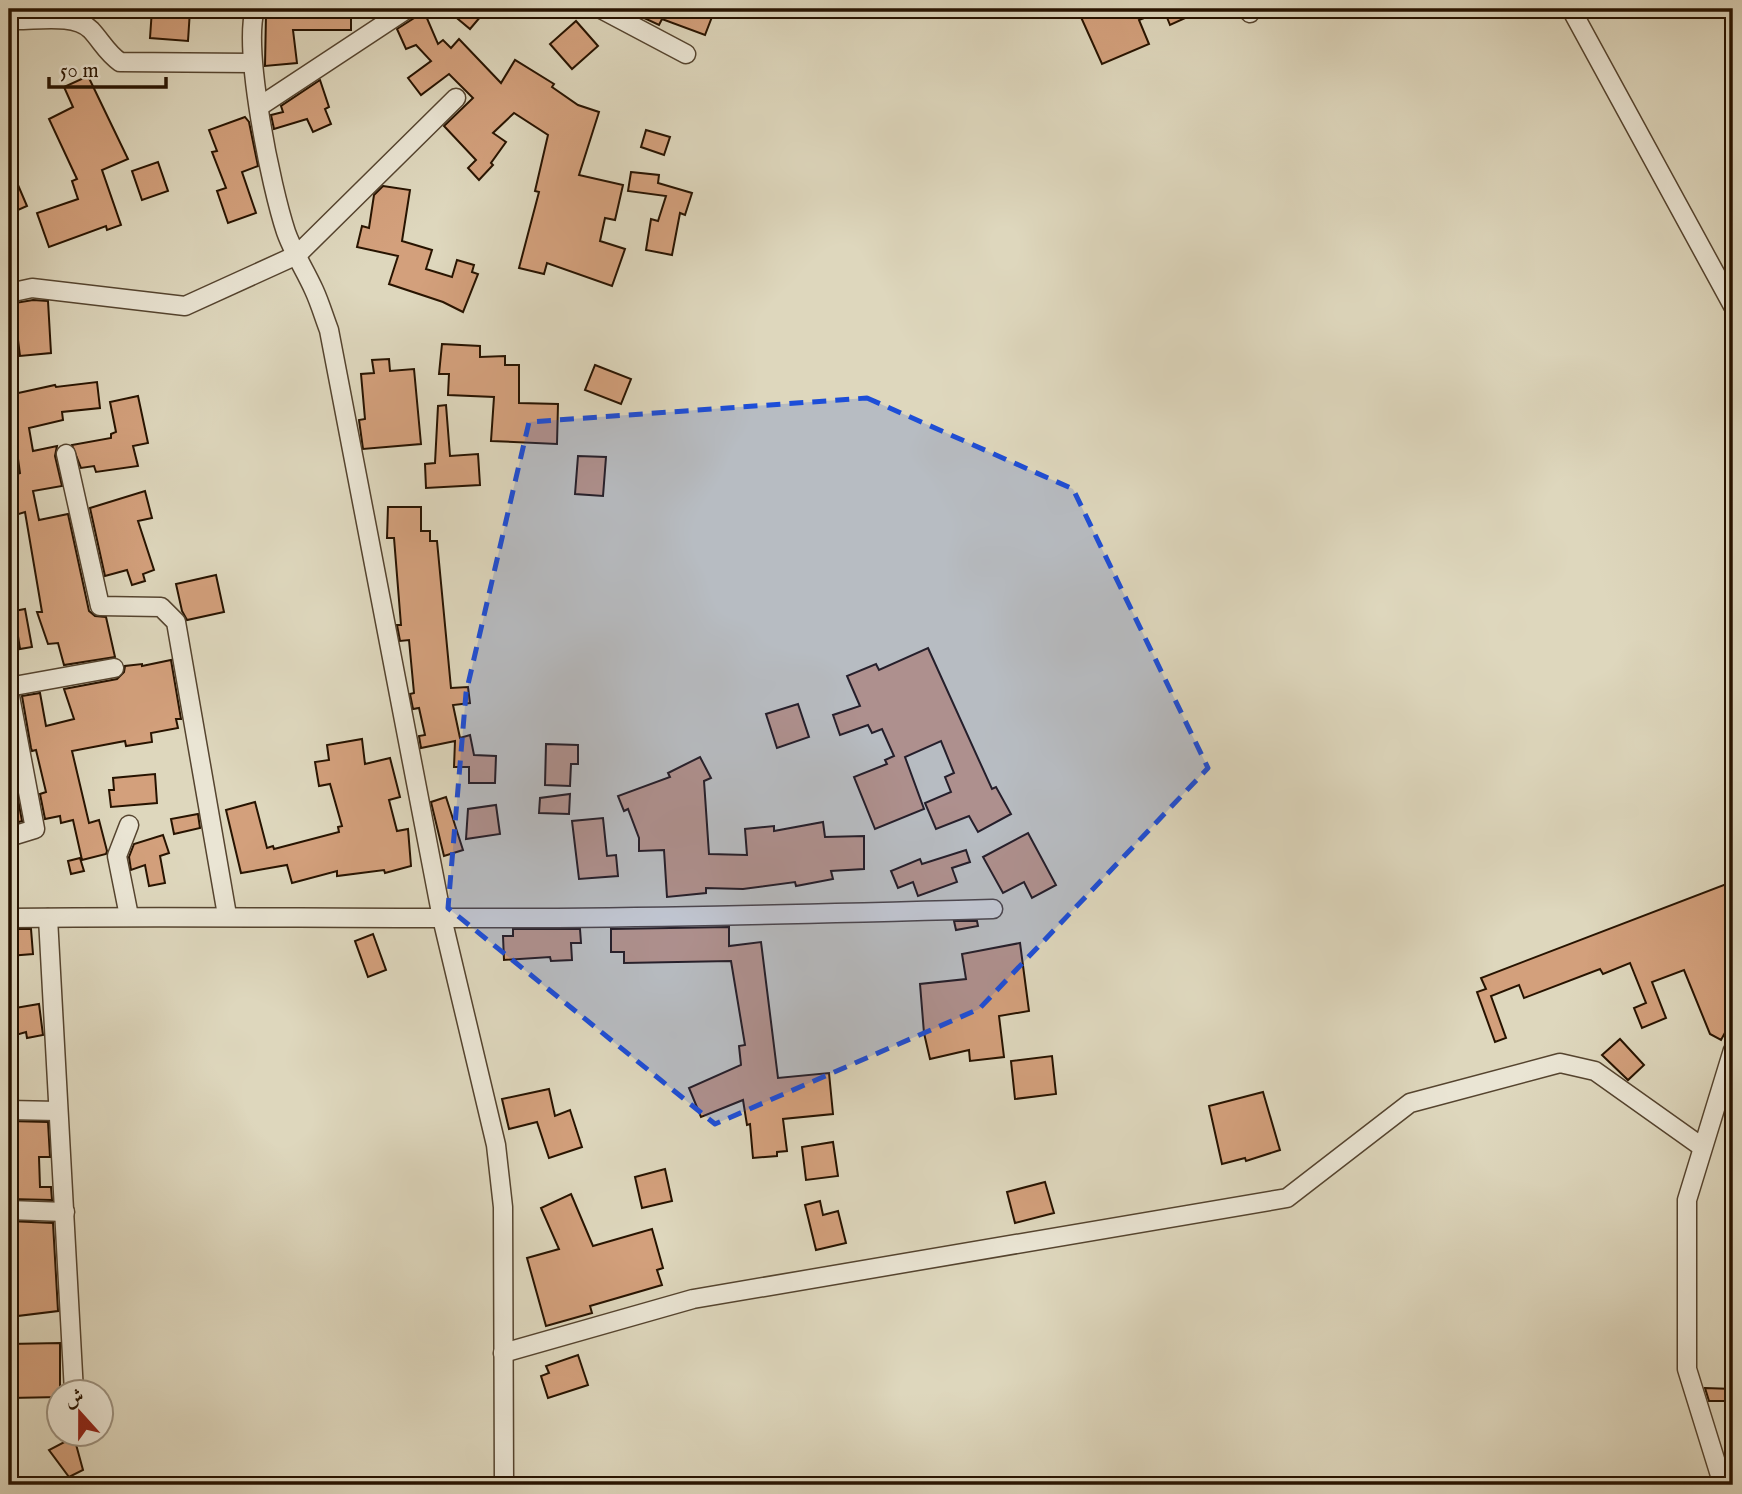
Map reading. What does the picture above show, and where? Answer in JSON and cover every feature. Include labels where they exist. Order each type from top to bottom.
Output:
[{"type":"street","points":[[255,9],[252,21],[252,63],[278,202],[286,233],[315,291],[329,330],[442,918],[496,1145],[503,1207],[504,1485]]},
{"type":"street","points":[[260,106],[407,9]]},
{"type":"street","points":[[601,9],[686,54]]},
{"type":"street","points":[[1571,9],[1733,306]]},
{"type":"street","points":[[12,20],[78,20],[91,30],[109,54],[120,62],[252,63]]},
{"type":"street","points":[[9,293],[32,288],[185,306],[297,255],[456,98]]},
{"type":"street","points":[[66,454],[100,606],[161,607],[176,622],[227,915]]},
{"type":"street","points":[[9,837],[34,829],[9,691],[14,685],[114,668]]},
{"type":"street","points":[[129,825],[117,856],[129,916]]},
{"type":"street","points":[[9,918],[227,915],[442,918],[716,916],[993,909]]},
{"type":"street","points":[[48,918],[73,1378]]},
{"type":"street","points":[[1723,1485],[1686,1369],[1687,1200],[1733,1050]]},
{"type":"street","points":[[502,1353],[693,1299],[1287,1198],[1410,1103],[1560,1063],[1595,1071],[1702,1147]]},
{"type":"street","points":[[9,1110],[58,1111]]},
{"type":"street","points":[[9,1210],[65,1212]]},
{"type":"highlighted area","points":[[867,398],[1073,489],[1208,768],[979,1009],[715,1124],[448,908],[466,693],[529,422]]},
{"type":"building","points":[[152,9],[190,10],[188,41],[150,38]]},
{"type":"building","points":[[347,9],[351,11],[351,30],[293,30],[297,63],[265,66],[266,14]]},
{"type":"building","points":[[418,9],[423,9],[438,44],[443,40],[451,48],[459,39],[501,83],[515,60],[554,84],[552,87],[578,105],[599,112],[579,175],[623,185],[615,220],[605,218],[600,241],[625,249],[612,286],[547,263],[544,274],[519,268],[539,192],[535,191],[548,135],[514,113],[493,133],[506,142],[491,163],[493,165],[479,180],[468,168],[476,160],[444,126],[473,98],[449,74],[421,95],[408,78],[431,61],[416,45],[406,49],[397,29],[414,18]]},
{"type":"building","points":[[446,9],[487,9],[470,29]]},
{"type":"building","points":[[625,9],[715,9],[705,35],[662,19],[659,25]]},
{"type":"building","points":[[1095,9],[1205,9],[1170,25],[1164,10],[1139,20],[1149,44],[1102,64],[1080,15]]},
{"type":"building","points":[[576,21],[598,46],[572,69],[550,44]]},
{"type":"building","points":[[88,76],[128,159],[102,170],[121,225],[107,230],[106,226],[49,247],[37,213],[78,199],[72,181],[77,179],[49,119],[73,107],[64,87]]},
{"type":"building","points":[[320,80],[329,107],[325,109],[331,124],[313,132],[307,119],[274,129],[271,115],[283,112],[281,106]]},
{"type":"building","points":[[245,117],[249,122],[258,166],[242,172],[256,213],[228,223],[217,191],[226,188],[212,152],[217,151],[209,130]]},
{"type":"building","points":[[646,130],[670,137],[664,155],[641,147]]},
{"type":"building","points":[[158,162],[168,191],[142,200],[132,171]]},
{"type":"building","points":[[9,164],[27,206],[9,214]]},
{"type":"building","points":[[631,172],[659,175],[658,183],[692,193],[685,215],[680,213],[672,255],[646,250],[651,219],[658,221],[666,196],[628,191]]},
{"type":"building","points":[[383,186],[410,190],[402,241],[432,250],[426,269],[452,277],[457,260],[474,265],[472,272],[478,274],[463,312],[443,302],[389,284],[398,256],[357,247],[362,226],[369,228],[374,195]]},
{"type":"building","points":[[33,300],[48,301],[51,353],[20,356],[16,324],[9,325],[9,304]]},
{"type":"building","points":[[442,344],[480,346],[480,357],[505,356],[505,365],[519,365],[519,403],[558,404],[557,444],[491,441],[494,397],[448,395],[449,374],[439,374]]},
{"type":"building","points":[[389,359],[390,371],[414,369],[421,444],[363,449],[359,420],[365,419],[361,374],[374,373],[372,360]]},
{"type":"building","points":[[595,365],[631,379],[621,404],[585,390]]},
{"type":"building","points":[[97,382],[100,408],[62,412],[63,420],[29,428],[33,451],[57,446],[55,456],[62,486],[33,491],[39,520],[68,514],[89,611],[95,616],[106,617],[115,657],[64,665],[58,643],[48,644],[37,612],[42,612],[25,512],[9,517],[9,477],[20,473],[9,395],[55,385]]},
{"type":"building","points":[[138,396],[148,443],[133,446],[138,466],[96,472],[94,466],[81,468],[72,445],[111,438],[111,434],[116,432],[110,402]]},
{"type":"building","points":[[446,405],[450,456],[478,454],[480,485],[426,488],[425,464],[435,463],[438,406]]},
{"type":"building","points":[[578,456],[606,457],[603,496],[575,494]]},
{"type":"building","points":[[145,491],[152,518],[138,521],[154,570],[143,574],[145,581],[132,585],[127,570],[105,576],[90,508]]},
{"type":"building","points":[[388,507],[421,507],[421,531],[430,531],[430,541],[437,541],[451,688],[468,687],[470,703],[453,705],[460,738],[470,735],[474,755],[496,756],[495,783],[469,783],[469,767],[454,767],[455,741],[421,748],[419,736],[425,735],[419,708],[413,709],[410,694],[414,693],[409,640],[400,641],[397,625],[401,625],[394,538],[387,538]]},
{"type":"building","points":[[216,575],[224,612],[187,620],[182,611],[176,584]]},
{"type":"building","points":[[25,609],[32,647],[20,649],[14,611]]},
{"type":"building","points":[[928,648],[992,789],[996,787],[1011,814],[978,832],[969,816],[936,829],[925,803],[951,792],[945,777],[954,773],[941,741],[905,757],[924,809],[875,829],[854,777],[887,764],[885,760],[894,756],[882,729],[872,733],[868,725],[840,735],[833,715],[860,706],[847,676],[876,664],[879,670]]},
{"type":"building","points":[[171,660],[181,719],[176,719],[178,728],[151,733],[152,742],[126,746],[125,741],[72,751],[89,823],[99,820],[107,851],[106,854],[82,860],[73,820],[61,823],[60,816],[45,819],[40,794],[46,792],[36,750],[32,751],[31,748],[22,696],[40,693],[46,726],[74,719],[64,689],[117,679],[124,672],[125,666],[142,666]]},
{"type":"building","points":[[798,704],[809,737],[777,748],[766,714]]},
{"type":"building","points":[[362,739],[365,764],[390,758],[400,797],[389,800],[397,831],[408,829],[411,866],[385,873],[384,870],[337,876],[337,871],[292,883],[287,865],[241,873],[226,810],[255,802],[267,848],[273,846],[274,849],[339,832],[338,827],[342,826],[330,784],[319,786],[315,762],[329,760],[327,745]]},
{"type":"building","points":[[546,744],[578,745],[578,764],[571,764],[570,786],[545,785]]},
{"type":"building","points":[[700,757],[711,778],[704,781],[709,854],[747,855],[745,829],[774,826],[774,831],[823,822],[825,837],[864,836],[864,869],[831,871],[833,879],[796,886],[795,882],[743,889],[706,888],[706,893],[667,897],[664,850],[639,851],[639,838],[628,809],[624,811],[618,796],[670,777],[668,773]]},
{"type":"building","points":[[155,774],[157,803],[111,807],[109,790],[114,790],[113,778]]},
{"type":"building","points":[[570,794],[569,814],[539,813],[540,798]]},
{"type":"building","points":[[446,797],[463,850],[444,856],[431,802]]},
{"type":"building","points":[[18,799],[22,821],[9,825],[9,801]]},
{"type":"building","points":[[496,805],[500,834],[466,839],[468,809]]},
{"type":"building","points":[[198,814],[200,828],[174,834],[171,819]]},
{"type":"building","points":[[603,818],[607,856],[616,855],[618,876],[579,879],[572,821]]},
{"type":"building","points":[[1028,833],[1056,885],[1032,898],[1024,882],[1003,893],[983,857]]},
{"type":"building","points":[[163,835],[169,853],[160,856],[165,883],[149,886],[145,865],[131,870],[129,857],[134,844]]},
{"type":"building","points":[[966,850],[970,862],[952,868],[957,882],[918,896],[913,882],[898,888],[891,871],[920,859],[922,864]]},
{"type":"building","points":[[80,858],[84,871],[71,874],[68,861]]},
{"type":"building","points":[[1729,883],[1733,894],[1733,1018],[1721,1040],[1710,1034],[1684,970],[1652,982],[1666,1018],[1642,1028],[1634,1008],[1646,1003],[1630,963],[1603,974],[1600,969],[1524,998],[1519,985],[1491,996],[1506,1038],[1495,1042],[1477,992],[1486,989],[1481,978]]},
{"type":"building","points":[[954,921],[977,921],[978,926],[956,930]]},
{"type":"building","points":[[729,927],[729,946],[761,942],[778,1078],[829,1073],[833,1114],[783,1119],[787,1151],[777,1152],[777,1156],[753,1158],[750,1124],[747,1125],[743,1100],[701,1117],[689,1088],[741,1065],[739,1046],[745,1045],[731,961],[624,963],[624,952],[611,952],[611,929]]},
{"type":"building","points":[[9,929],[31,929],[33,954],[9,956]]},
{"type":"building","points":[[513,929],[580,929],[581,943],[571,943],[572,960],[551,961],[550,957],[504,960],[503,936],[513,936]]},
{"type":"building","points":[[373,934],[386,970],[368,977],[355,941]]},
{"type":"building","points":[[1020,943],[1029,1011],[999,1016],[1004,1057],[970,1061],[969,1050],[930,1059],[924,1033],[920,984],[966,979],[962,954]]},
{"type":"building","points":[[39,1004],[43,1035],[27,1038],[26,1032],[9,1037],[9,1009]]},
{"type":"building","points":[[1620,1039],[1644,1065],[1628,1080],[1602,1055]]},
{"type":"building","points":[[1052,1056],[1056,1094],[1015,1099],[1011,1061]]},
{"type":"building","points":[[549,1089],[555,1116],[570,1110],[582,1147],[549,1158],[537,1122],[509,1129],[502,1099]]},
{"type":"building","points":[[1263,1092],[1280,1150],[1246,1161],[1245,1158],[1222,1164],[1209,1106]]},
{"type":"building","points":[[9,1121],[48,1122],[50,1157],[39,1157],[40,1187],[51,1187],[52,1200],[9,1199]]},
{"type":"building","points":[[833,1142],[838,1176],[806,1180],[802,1147]]},
{"type":"building","points":[[665,1169],[672,1201],[642,1208],[635,1177]]},
{"type":"building","points":[[1045,1182],[1054,1213],[1015,1223],[1007,1192]]},
{"type":"building","points":[[571,1194],[593,1246],[652,1229],[663,1268],[657,1270],[662,1285],[590,1306],[592,1313],[546,1326],[527,1258],[559,1249],[541,1208]]},
{"type":"building","points":[[820,1201],[823,1215],[838,1211],[846,1243],[816,1250],[805,1205]]},
{"type":"building","points":[[9,1221],[53,1223],[58,1311],[9,1317]]},
{"type":"building","points":[[60,1343],[60,1378],[46,1378],[46,1397],[10,1398],[9,1344]]},
{"type":"building","points":[[578,1355],[588,1385],[548,1398],[541,1376],[549,1373],[546,1366]]},
{"type":"building","points":[[1705,1388],[1733,1389],[1733,1401],[1709,1401]]},
{"type":"building","points":[[77,1448],[83,1470],[69,1477],[49,1450]]}]
